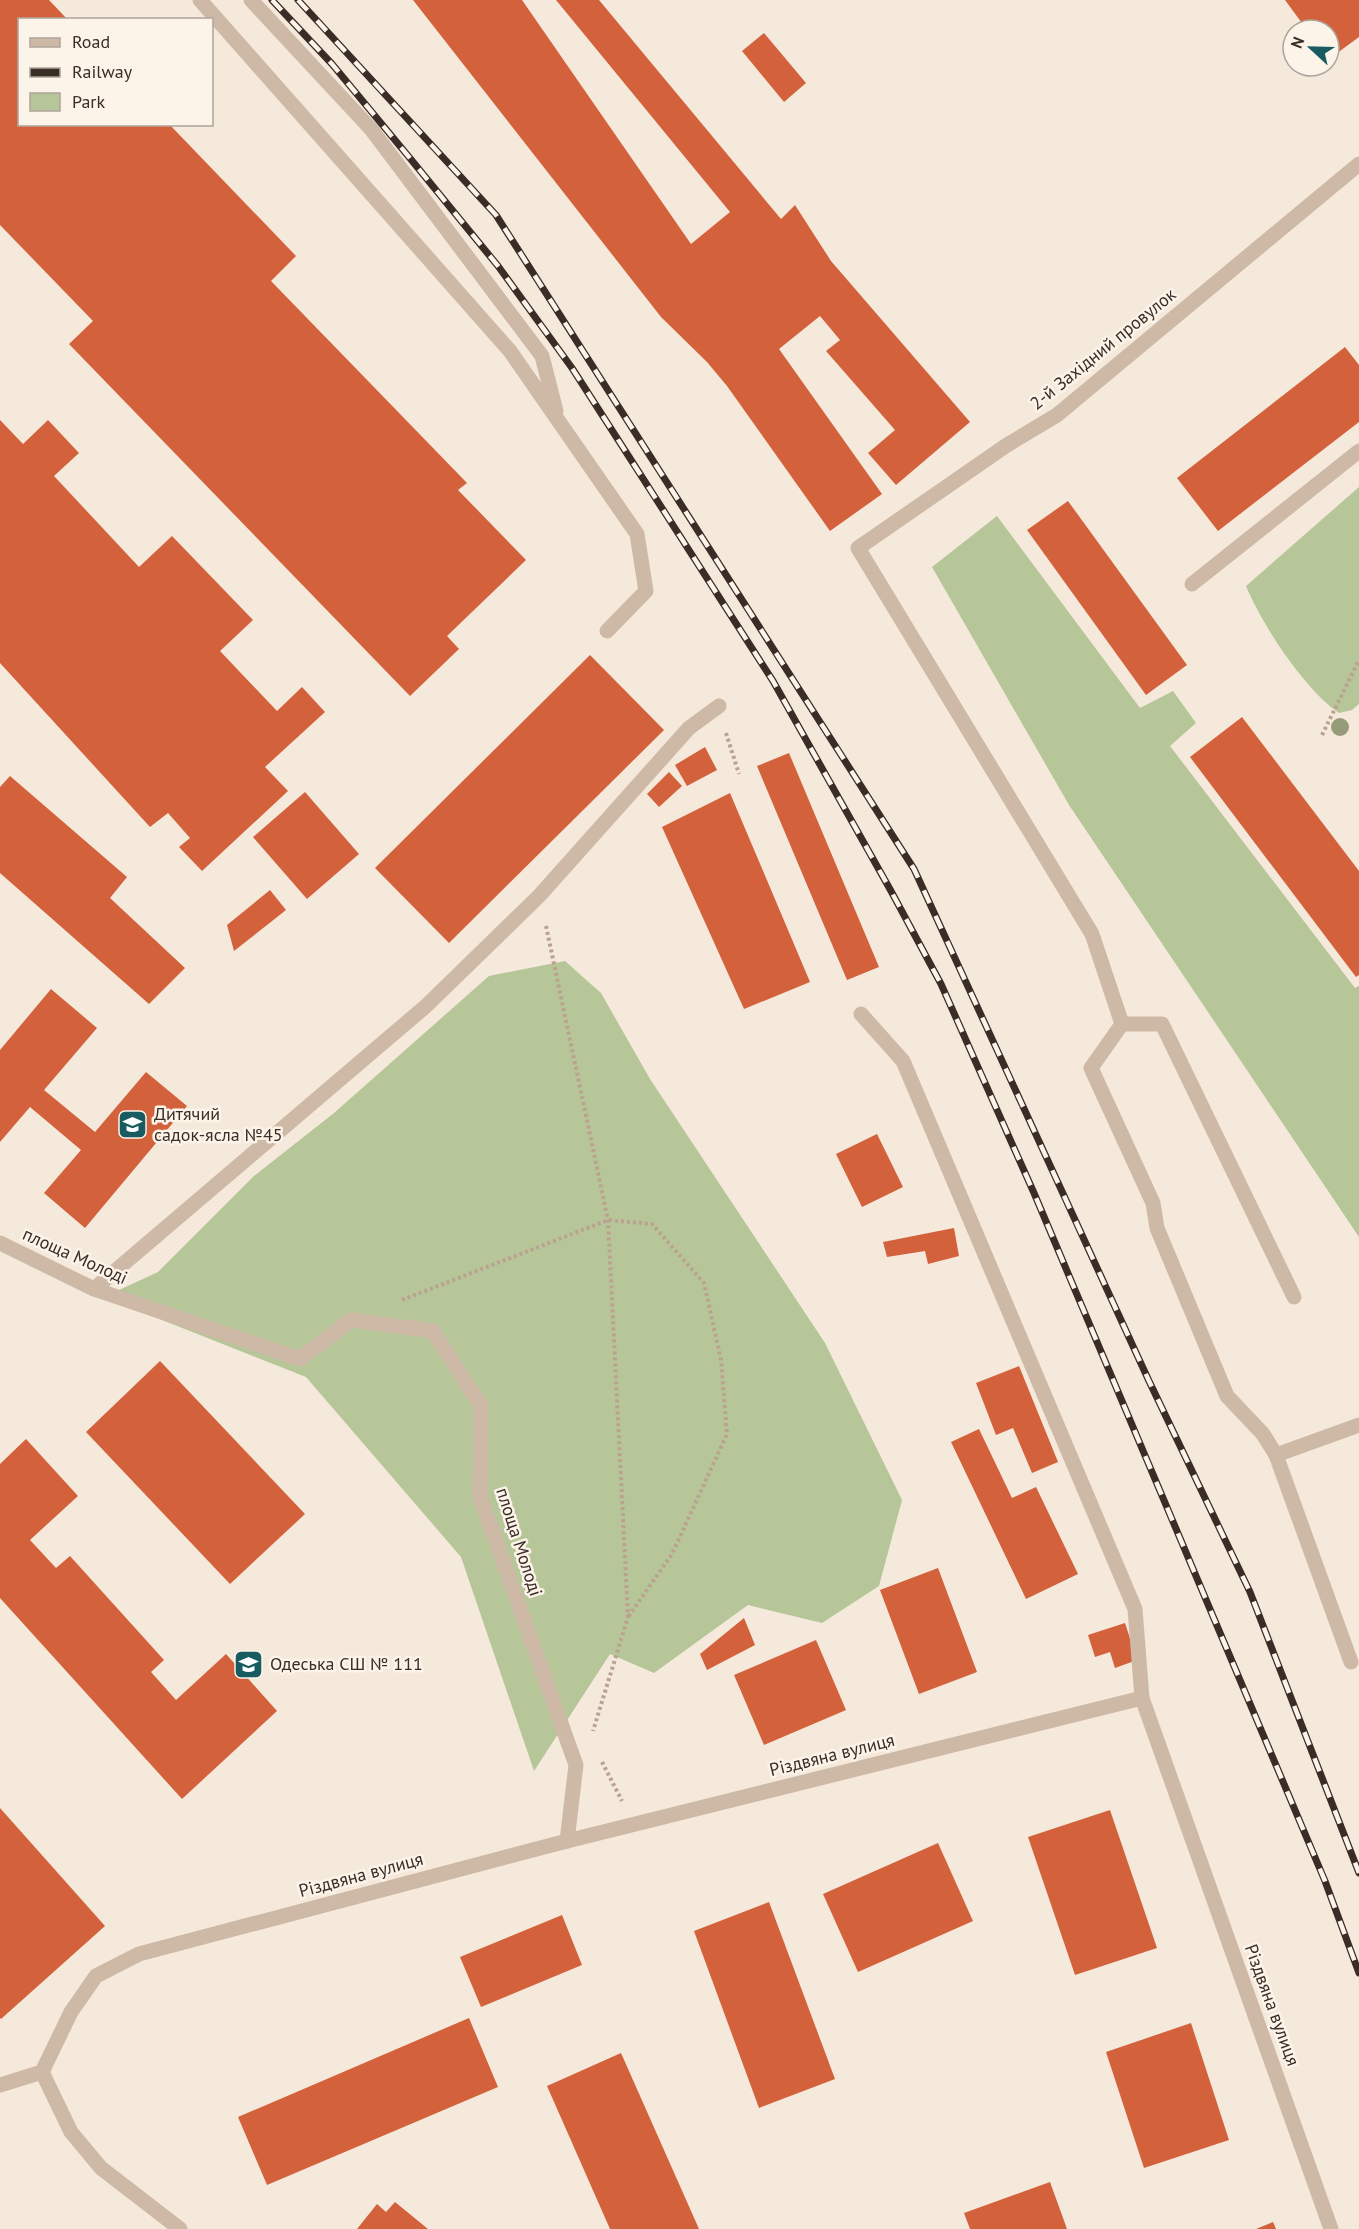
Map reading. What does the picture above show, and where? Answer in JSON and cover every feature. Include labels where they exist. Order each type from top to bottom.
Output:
[{"type":"street","points":[[200,0],[510,351],[637,534],[646,591],[607,631]]},
{"type":"street","points":[[251,0],[371,129],[542,356],[559,422]]},
{"type":"street","name":"2-й Західний провулок","points":[[1122,1024],[1092,934],[858,548],[1007,445],[1057,415],[1359,164]]},
{"type":"street","points":[[1192,584],[1359,452]]},
{"type":"street","points":[[94,1289],[426,1006],[539,896],[689,728],[719,706]]},
{"type":"street","points":[[861,1014],[903,1061],[1135,1609],[1142,1698]]},
{"type":"street","points":[[1294,1297],[1162,1024],[1122,1024],[1091,1068],[1153,1203],[1157,1228],[1227,1395],[1263,1434],[1276,1455],[1351,1662]]},
{"type":"street","name":"площа Молоді","points":[[0,1243],[94,1289],[300,1359],[351,1320],[433,1331],[481,1406],[480,1497],[576,1765],[567,1841]]},
{"type":"street","points":[[1276,1455],[1359,1425]]},
{"type":"street","name":"Різдвяна вулиця","points":[[42,2072],[71,2012],[96,1976],[139,1954],[567,1841],[1142,1698],[1331,2229]]},
{"type":"street","points":[[0,2085],[42,2072],[71,2132],[101,2168],[180,2229]]},
{"type":"path","points":[[1322,735],[1359,660]]},
{"type":"path","points":[[719,706],[738,774]]},
{"type":"path","points":[[539,896],[608,1220],[628,1617]]},
{"type":"path","points":[[393,1303],[608,1220],[652,1224],[704,1283],[721,1360],[727,1434],[672,1554],[628,1617],[590,1739]]},
{"type":"path","points":[[600,1758],[634,1824]]},
{"type":"green space","points":[[1359,487],[1359,704],[1352,710],[1339,713],[1312,689],[1299,673],[1262,619],[1246,586]]},
{"type":"green space","points":[[997,516],[1140,708],[1173,691],[1196,723],[1170,746],[1355,988],[1359,986],[1359,1237],[1069,805],[932,567]]},
{"type":"green space","points":[[565,961],[601,993],[650,1079],[825,1343],[902,1500],[879,1586],[822,1623],[748,1605],[654,1673],[610,1654],[534,1771],[461,1557],[306,1377],[104,1297],[158,1272],[254,1176],[334,1113],[489,976]]},
{"type":"building","points":[[0,0],[49,0],[66,18],[18,18],[18,126],[171,126],[296,256],[271,281],[467,483],[458,490],[526,560],[447,636],[459,649],[410,696],[69,344],[93,321],[0,225]]},
{"type":"building","points":[[413,0],[522,0],[691,244],[730,212],[556,0],[599,0],[781,219],[795,205],[831,261],[970,422],[896,485],[868,453],[895,430],[826,351],[840,340],[820,316],[779,349],[882,494],[830,531],[727,386],[707,362],[661,317]]},
{"type":"building","points":[[1285,0],[1359,0],[1359,37],[1341,50],[1341,18],[1298,18]]},
{"type":"building","points":[[764,33],[806,83],[784,102],[742,51]]},
{"type":"building","points":[[1345,347],[1359,365],[1359,422],[1218,531],[1177,478]]},
{"type":"building","points":[[0,420],[23,444],[48,420],[79,453],[54,476],[139,567],[172,536],[253,620],[220,651],[277,711],[302,687],[325,712],[265,767],[288,791],[202,871],[179,847],[190,838],[168,813],[150,827],[0,663]]},
{"type":"building","points":[[1068,501],[1187,665],[1146,695],[1027,530]]},
{"type":"building","points":[[590,655],[664,730],[449,943],[375,868]]},
{"type":"building","points":[[1242,717],[1359,871],[1359,975],[1356,977],[1190,757]]},
{"type":"building","points":[[705,747],[717,770],[687,786],[675,765]]},
{"type":"building","points":[[789,753],[879,967],[847,980],[757,766]]},
{"type":"building","points":[[669,772],[682,786],[659,807],[647,794]]},
{"type":"building","points":[[10,776],[127,877],[110,898],[185,968],[149,1004],[0,873],[0,787]]},
{"type":"building","points":[[305,792],[359,854],[307,899],[253,837]]},
{"type":"building","points":[[730,793],[810,982],[744,1009],[662,827]]},
{"type":"building","points":[[270,890],[286,910],[234,951],[227,925]]},
{"type":"building","points":[[51,989],[97,1028],[44,1090],[95,1132],[146,1072],[187,1106],[85,1228],[44,1193],[81,1150],[30,1107],[0,1142],[0,1050]]},
{"type":"building","points":[[877,1134],[903,1187],[862,1207],[836,1154]]},
{"type":"building","points":[[954,1228],[959,1256],[928,1264],[925,1251],[887,1257],[883,1242]]},
{"type":"building","points":[[160,1361],[305,1514],[230,1584],[86,1432]]},
{"type":"building","points":[[1019,1366],[1058,1462],[1032,1473],[1013,1428],[996,1435],[976,1383]]},
{"type":"building","points":[[979,1429],[1012,1498],[1036,1487],[1078,1574],[1026,1599],[951,1442]]},
{"type":"building","points":[[26,1439],[78,1496],[30,1540],[56,1568],[70,1556],[164,1660],[151,1672],[176,1700],[226,1654],[277,1711],[182,1799],[0,1598],[0,1464]]},
{"type":"building","points":[[938,1568],[977,1672],[919,1694],[880,1590]]},
{"type":"building","points":[[744,1618],[755,1645],[707,1670],[700,1654]]},
{"type":"building","points":[[1125,1623],[1137,1660],[1115,1668],[1110,1652],[1095,1657],[1088,1635]]},
{"type":"building","points":[[816,1640],[846,1710],[764,1745],[734,1675]]},
{"type":"building","points":[[0,1808],[105,1926],[1,2019],[0,2018]]},
{"type":"building","points":[[1110,1810],[1157,1948],[1075,1975],[1028,1837]]},
{"type":"building","points":[[938,1843],[973,1921],[858,1972],[823,1894]]},
{"type":"building","points":[[769,1902],[835,2079],[759,2108],[694,1931]]},
{"type":"building","points":[[562,1915],[582,1965],[481,2007],[460,1957]]},
{"type":"building","points":[[469,2018],[498,2087],[267,2185],[238,2117]]},
{"type":"building","points":[[1191,2023],[1229,2140],[1144,2168],[1106,2052]]},
{"type":"building","points":[[621,2053],[699,2229],[610,2229],[547,2086]]},
{"type":"building","points":[[1050,2182],[1067,2229],[970,2229],[964,2213]]},
{"type":"building","points":[[395,2202],[428,2229],[357,2229],[377,2204],[386,2212]]},
{"type":"building","points":[[1273,2222],[1276,2229],[1256,2229]]},
{"type":"railway","points":[[272,0],[332,64],[498,266],[572,368],[773,681],[891,891],[941,984],[1034,1193],[1325,1881],[1359,1973]]},
{"type":"railway","points":[[298,0],[496,215],[914,869],[1149,1381],[1250,1592],[1359,1873]]},
{"type":"place","name":"Дитячий садок-ясла №45","points":[[133,1124]]},
{"type":"place","name":"Одеська СШ № 111","points":[[249,1664]]}]
